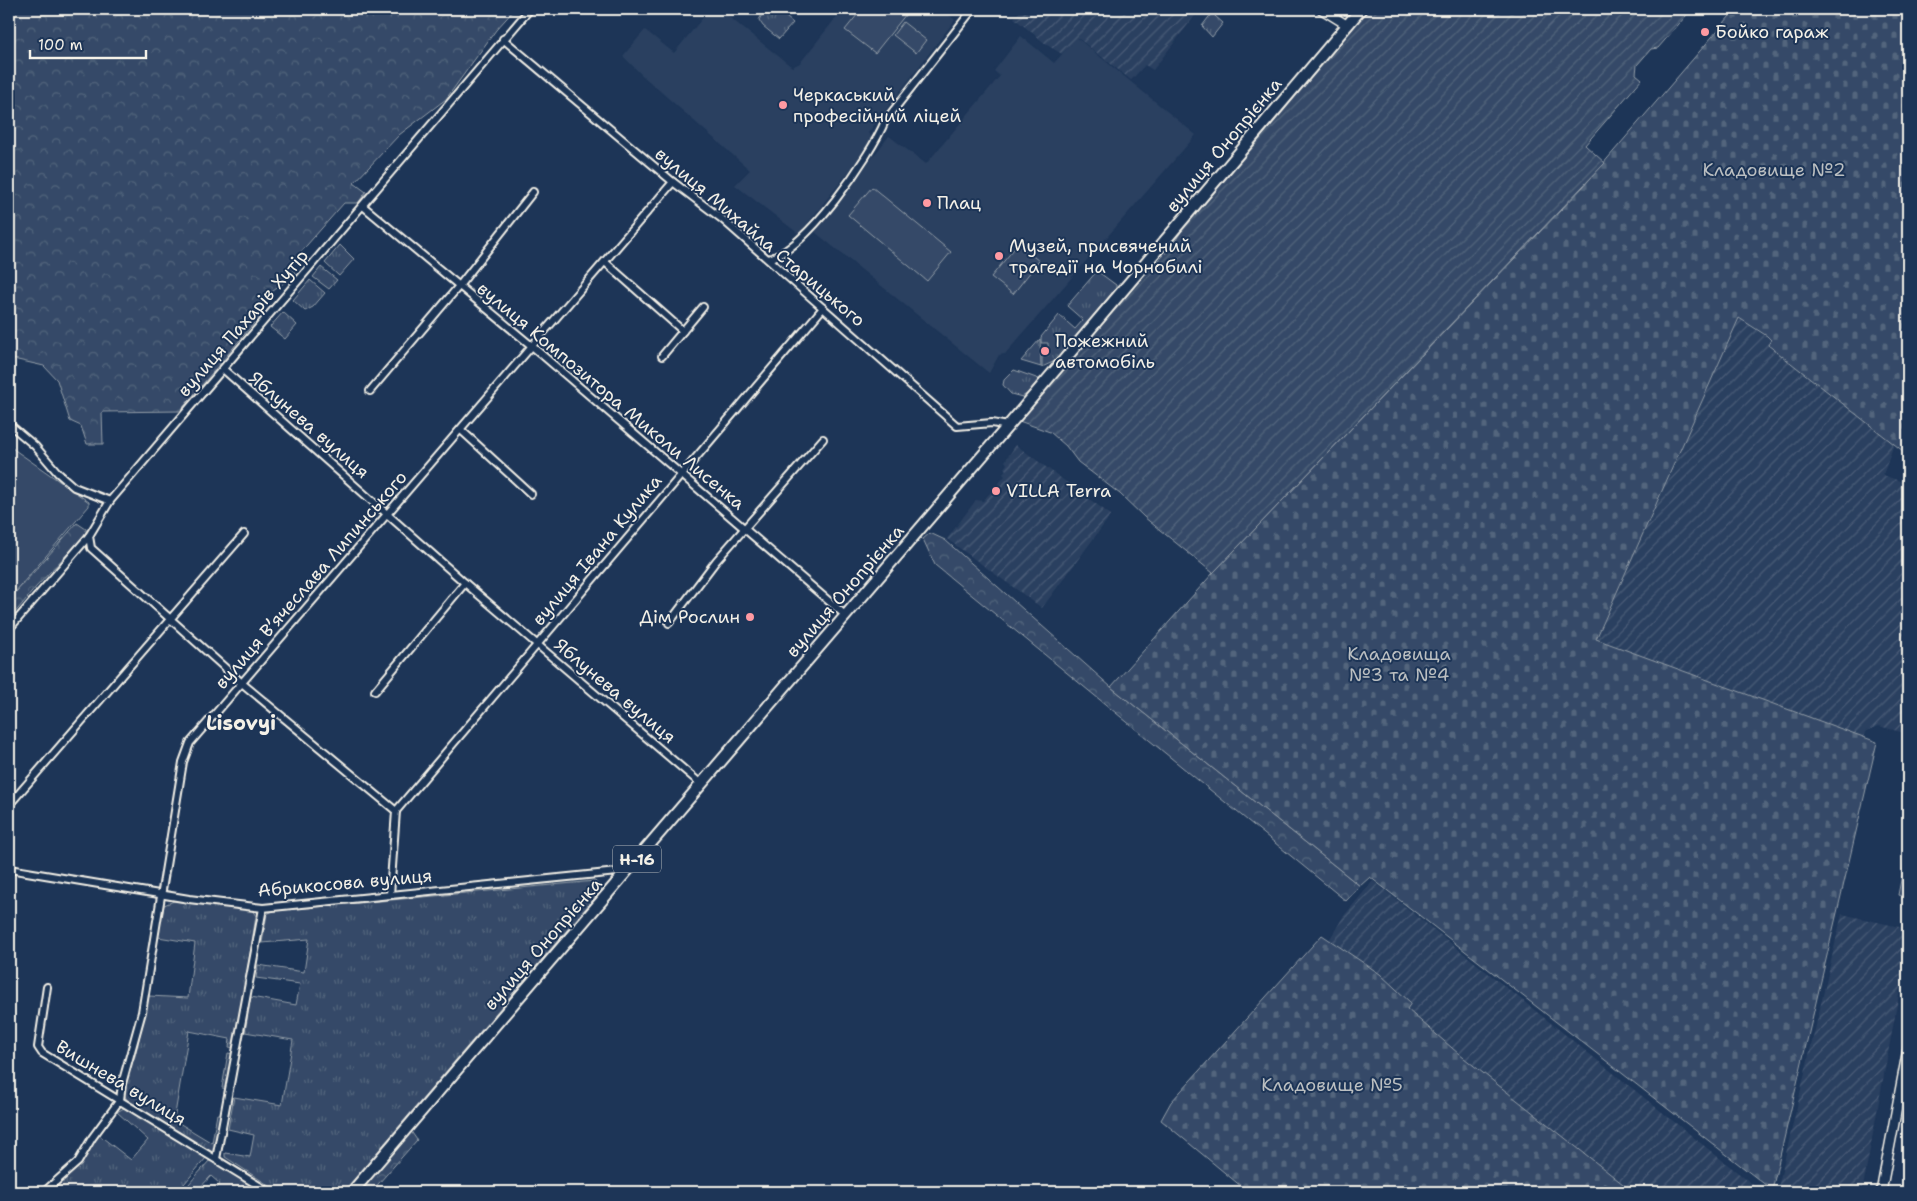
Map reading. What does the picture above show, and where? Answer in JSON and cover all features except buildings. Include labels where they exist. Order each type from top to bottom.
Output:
[{"type":"main road","name":"вулиця Онопрієнка","points":[[352,1192],[1008,426],[1361,9]]},
{"type":"main road","points":[[1881,1192],[1908,1049]]},
{"type":"street","name":"вулиця Пахарів Хутір","points":[[9,630],[89,536],[110,501],[530,9]]},
{"type":"street","points":[[768,259],[776,258],[794,245],[835,199],[877,141],[885,121],[973,9]]},
{"type":"street","points":[[1322,9],[1347,25]]},
{"type":"street","name":"вулиця Михайла Старицького","points":[[504,39],[673,182],[768,259],[957,426],[992,423],[1008,426]]},
{"type":"street","name":"вулиця Вʼячеслава Липинського","points":[[44,1192],[78,1162],[92,1138],[120,1100],[122,1084],[142,1012],[183,762],[190,743],[243,684],[673,182]]},
{"type":"street","name":"вулиця Композитора Миколи Лисенка","points":[[370,391],[458,286],[533,192]]},
{"type":"street","name":"вулиця Композитора Миколи Лисенка","points":[[363,206],[533,347],[845,615]]},
{"type":"street","points":[[605,262],[683,331]]},
{"type":"street","points":[[662,356],[703,307]]},
{"type":"street","name":"вулиця Івана Кулика","points":[[396,811],[823,308]]},
{"type":"street","name":"Яблунева вулиця","points":[[223,369],[388,513],[464,583],[701,784]]},
{"type":"street","points":[[9,424],[35,446],[58,474],[74,487],[110,501]]},
{"type":"street","points":[[461,430],[531,494]]},
{"type":"street","name":"вулиця Композитора Миколи Лисенка","points":[[669,623],[744,529],[823,440]]},
{"type":"street","points":[[9,805],[244,534]]},
{"type":"street","points":[[89,536],[91,548],[170,620],[243,684],[396,811],[390,896]]},
{"type":"street","points":[[375,690],[464,583]]},
{"type":"street","name":"Абрикосова вулиця","points":[[9,869],[161,894],[263,908],[627,871]]},
{"type":"street","points":[[216,1159],[263,908]]},
{"type":"street","name":"Вишнева вулиця","points":[[47,988],[38,1047],[42,1052],[269,1192]]},
{"type":"shaded area","name":"Черкаський професійний ліцей","points":[[710,9],[719,9],[792,67],[800,63],[843,9],[941,9],[955,20],[868,133],[874,140],[799,234],[735,185],[750,170],[643,76],[623,56],[645,30],[674,53]]},
{"type":"shaded area","points":[[1022,9],[1200,9],[1153,70],[1145,65],[1131,80],[1078,38],[1062,54],[1047,45],[1014,18]]},
{"type":"shaded area","points":[[1021,36],[1054,63],[1077,38],[1196,135],[1005,354],[999,355],[989,373],[815,232],[889,136],[926,164],[1000,76],[994,71]]},
{"type":"shaded area","points":[[1739,318],[1771,340],[1768,345],[1894,444],[1883,475],[1908,484],[1908,734],[1879,726],[1866,731],[1864,739],[1596,639]]},
{"type":"shaded area","points":[[1016,445],[1111,515],[1042,608],[947,539],[976,500],[983,501],[1005,476],[1003,474],[1006,470],[1004,468],[1007,464],[1005,461]]},
{"type":"shaded area","points":[[1373,881],[1762,1192],[1633,1192],[1459,1054],[1406,1009],[1411,1003],[1328,942],[1343,917]]},
{"type":"shaded area","points":[[1842,914],[1908,929],[1908,946],[1862,1192],[1777,1192]]},
{"type":"green space","points":[[9,9],[515,9],[496,30],[446,99],[399,135],[354,183],[366,192],[358,203],[344,203],[292,262],[295,274],[254,306],[260,316],[180,411],[102,412],[103,444],[87,444],[81,426],[70,421],[57,380],[44,366],[9,358]]},
{"type":"green space","points":[[765,9],[779,9],[793,23],[779,39],[763,26],[759,20]]},
{"type":"green space","points":[[862,9],[910,9],[875,53],[845,30]]},
{"type":"green space","points":[[1215,9],[1221,9],[1215,16],[1223,23],[1212,37],[1202,26]]},
{"type":"green space","points":[[1367,9],[1692,9],[1658,48],[1651,49],[1637,65],[1636,74],[1642,79],[1585,145],[1605,163],[1213,573],[1144,517],[1120,494],[1078,462],[1066,446],[1050,432],[1019,421],[1141,276],[1166,252],[1186,223]]},
{"type":"green space","name":"Кладовища №3 та №4","points":[[1736,9],[1908,9],[1908,455],[1768,345],[1771,340],[1767,336],[1739,318],[1596,639],[1877,742],[1772,1190],[1370,877],[1360,886],[1111,687],[1213,573],[1583,187]]},
{"type":"green space","points":[[903,22],[926,40],[916,53],[893,35]]},
{"type":"green space","points":[[872,187],[951,252],[927,281],[848,215]]},
{"type":"green space","points":[[1018,244],[1039,261],[1013,294],[991,277]]},
{"type":"green space","points":[[340,245],[354,259],[339,276],[325,263]]},
{"type":"green space","points":[[321,267],[337,280],[329,289],[313,277]]},
{"type":"green space","points":[[1097,271],[1116,285],[1116,288],[1060,355],[1053,362],[1042,367],[1042,357],[1048,356],[1048,343],[1041,343],[1041,337],[1059,315],[1075,329],[1083,320],[1067,306]]},
{"type":"green space","points":[[310,280],[325,293],[313,307],[305,311],[293,300]]},
{"type":"green space","points":[[283,312],[297,325],[285,339],[270,327]]},
{"type":"green space","points":[[1040,339],[1041,367],[1021,361]]},
{"type":"green space","points":[[1014,370],[1039,379],[1028,393],[1022,397],[1011,394],[1003,385],[1004,380]]},
{"type":"green space","points":[[9,446],[89,502],[89,506],[9,599]]},
{"type":"green space","points":[[77,523],[86,529],[86,534],[36,587],[9,620],[9,600]]},
{"type":"green space","points":[[930,533],[945,540],[1111,687],[1360,886],[1346,901],[935,565],[923,539]]},
{"type":"green space","points":[[1908,845],[1908,897],[1898,895]]},
{"type":"green space","points":[[595,881],[602,889],[343,1192],[279,1192],[225,1157],[225,1153],[250,1157],[254,1135],[228,1129],[234,1097],[282,1105],[293,1040],[245,1032],[251,997],[296,1005],[300,984],[256,978],[258,965],[304,972],[309,939],[262,943],[267,914],[273,911]]},
{"type":"green space","points":[[174,901],[252,910],[256,916],[235,1048],[229,1047],[230,1039],[189,1031],[174,1120],[212,1143],[217,1114],[222,1115],[215,1154],[127,1100],[124,1094],[124,1084],[135,1056],[149,996],[188,998],[195,943],[158,937],[164,905]]},
{"type":"green space","name":"Кладовище №5","points":[[1322,935],[1380,974],[1411,1003],[1407,1009],[1459,1054],[1633,1192],[1248,1192],[1161,1120],[1171,1102]]},
{"type":"green space","points":[[228,1053],[234,1054],[228,1089],[222,1088]]},
{"type":"green space","points":[[124,1108],[158,1126],[206,1158],[179,1190],[180,1192],[51,1192],[70,1173],[99,1135],[131,1160],[148,1140],[117,1112]]},
{"type":"green space","points":[[410,1130],[417,1140],[371,1192],[359,1192]]},
{"type":"green space","points":[[209,1161],[215,1162],[263,1192],[214,1192],[220,1184],[211,1176],[196,1192],[182,1192]]},
{"type":"place","name":"Бойко гараж","points":[[1705,32]]},
{"type":"place","name":"Черкаський професійний ліцей","points":[[783,105]]},
{"type":"place","name":"Плац","points":[[927,203]]},
{"type":"place","name":"Музей, присвячений трагедії на Чорнобилі","points":[[999,256]]},
{"type":"place","name":"Пожежний автомобіль","points":[[1045,351]]},
{"type":"place","name":"VILLA Terra","points":[[996,491]]},
{"type":"place","name":"Дім Рослин","points":[[750,617]]},
{"type":"district","name":"Lisovyi","points":[[241,723]]},
{"type":"park label","name":"Кладовище №2","points":[[1774,170]]}]
